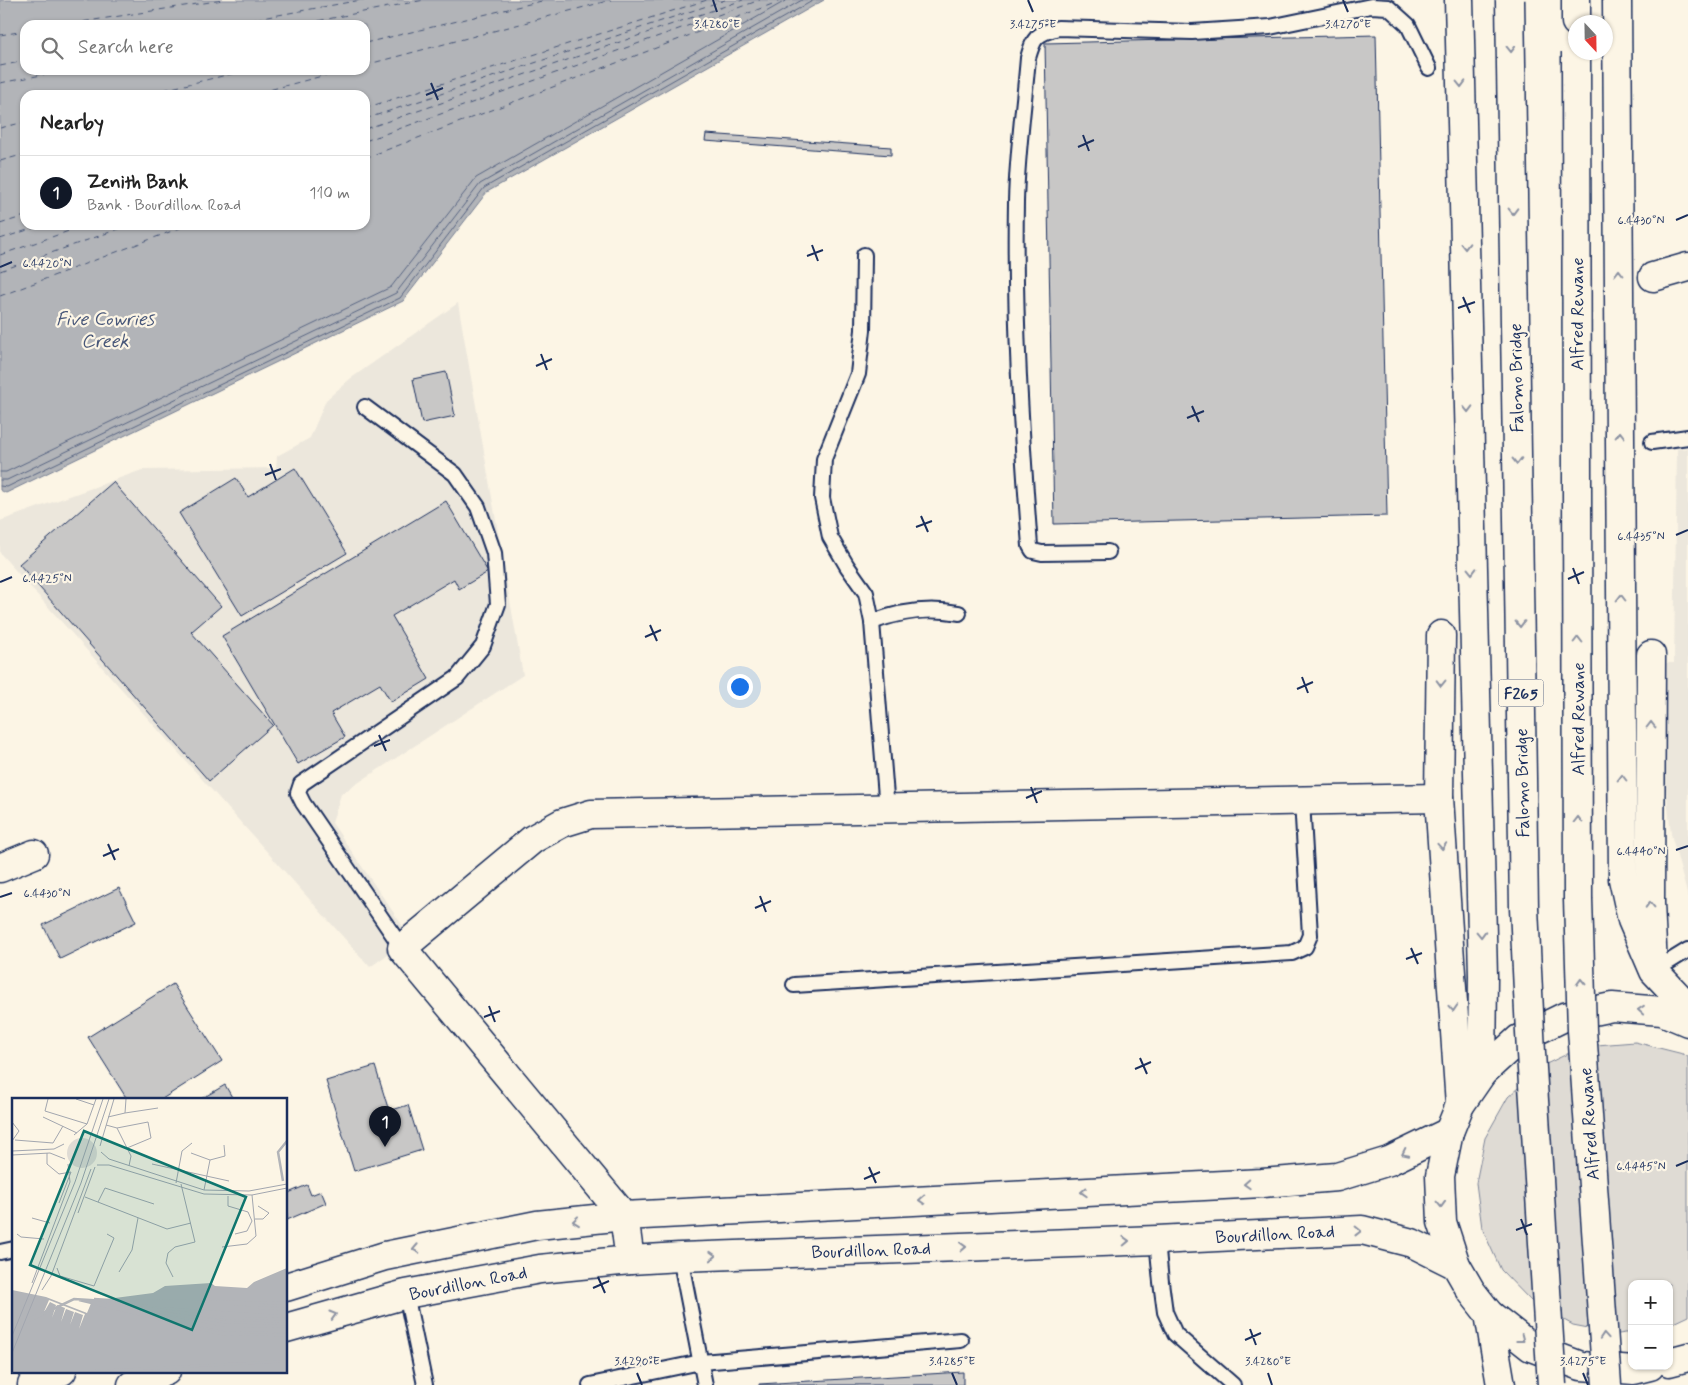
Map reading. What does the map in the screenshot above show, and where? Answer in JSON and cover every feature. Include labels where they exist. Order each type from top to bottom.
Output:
[{"type":"main road","points":[[1459,0],[1483,976],[1482,1072]]},
{"type":"main road","name":"Falomo Bridge","points":[[1510,0],[1524,908],[1552,1385]]},
{"type":"main road","points":[[1576,0],[1576,15]]},
{"type":"main road","points":[[1617,0],[1623,879],[1632,920],[1654,971],[1688,1007]]},
{"type":"main road","name":"Alfred Rewane","points":[[1576,60],[1578,899],[1582,1030],[1607,1385]]},
{"type":"main road","points":[[1653,278],[1688,267]]},
{"type":"main road","points":[[1441,634],[1439,798],[1460,1105]]},
{"type":"main road","points":[[1651,655],[1650,903],[1654,971]]},
{"type":"main road","points":[[630,1260],[624,1216],[402,948],[533,839],[562,824],[591,814],[1439,798]]},
{"type":"main road","points":[[0,868],[34,854]]},
{"type":"main road","points":[[1628,1370],[1581,1366],[1531,1346],[1489,1314],[1471,1291],[1456,1265],[1442,1222],[1440,1176],[1449,1132],[1460,1105],[1482,1072],[1519,1039],[1564,1017],[1612,1007],[1662,1011],[1688,1022]]},
{"type":"main road","points":[[288,1286],[385,1256],[537,1225],[624,1216],[1262,1183],[1337,1177],[1388,1161],[1449,1132]]},
{"type":"main road","name":"Bourdillon Road","points":[[288,1327],[406,1294],[540,1269],[680,1257],[1158,1240],[1362,1230],[1412,1243],[1456,1265]]},
{"type":"main road","points":[[1489,1314],[1501,1385]]},
{"type":"main road","points":[[1673,1361],[1688,1357]]},
{"type":"main road","points":[[32,1385],[60,1372]]},
{"type":"main road","points":[[132,1385],[164,1372]]},
{"type":"lane","points":[[1108,552],[1042,553],[1033,551],[1030,546],[1021,432],[1016,298],[1016,199],[1028,58],[1033,41],[1044,32],[1058,28],[1192,32],[1270,27],[1371,6],[1388,8],[1408,25],[1429,68]]},
{"type":"lane","points":[[864,255],[863,330],[858,374],[824,459],[822,498],[830,537],[866,593],[872,622],[887,809]]},
{"type":"lane","points":[[365,407],[455,474],[478,507],[494,553],[498,604],[483,646],[457,678],[301,784],[298,793],[402,948]]},
{"type":"lane","points":[[1652,442],[1688,437]]},
{"type":"lane","points":[[872,622],[913,610],[959,613]]},
{"type":"lane","points":[[794,985],[1292,952],[1305,948],[1310,934],[1302,801]]},
{"type":"lane","points":[[1654,971],[1688,950]]},
{"type":"lane","points":[[1158,1240],[1165,1312],[1175,1334],[1232,1385]]},
{"type":"lane","points":[[680,1257],[705,1385]]},
{"type":"lane","points":[[406,1294],[426,1385]]},
{"type":"lane","points":[[590,1385],[701,1362],[961,1340]]},
{"type":"shaded area","points":[[458,303],[523,675],[341,794],[332,823],[411,938],[370,967],[0,553],[0,521],[142,470],[276,468],[277,456],[310,438],[326,400],[350,379]]},
{"type":"shaded area","points":[[1688,448],[1688,897],[1671,834],[1663,761],[1661,663],[1674,663],[1677,449]]},
{"type":"shaded area","points":[[1635,1042],[1683,1054],[1688,1057],[1688,1316],[1673,1323],[1673,1280],[1628,1280],[1628,1333],[1619,1334],[1573,1325],[1533,1303],[1501,1270],[1482,1228],[1476,1183],[1485,1138],[1508,1097],[1542,1066],[1584,1046]]},
{"type":"water","name":"Five Cowries Creek","points":[[0,0],[824,0],[487,192],[403,301],[6,493],[0,490]]},
{"type":"building","points":[[1376,35],[1387,516],[1054,524],[1045,43]]},
{"type":"building","points":[[706,134],[891,147],[891,155],[705,141]]},
{"type":"building","points":[[446,372],[455,416],[422,423],[413,379]]},
{"type":"building","points":[[295,468],[347,553],[242,616],[179,513],[236,478],[248,497]]},
{"type":"building","points":[[113,482],[221,606],[191,632],[273,725],[209,781],[19,564]]},
{"type":"building","points":[[446,501],[488,572],[459,589],[454,579],[392,616],[429,679],[391,702],[380,684],[331,713],[345,737],[298,764],[222,636]]},
{"type":"building","points":[[119,888],[136,922],[60,959],[43,925]]},
{"type":"building","points":[[173,984],[222,1061],[164,1098],[126,1098],[88,1037]]},
{"type":"building","points":[[375,1066],[389,1111],[408,1105],[422,1150],[354,1171],[326,1081]]},
{"type":"building","points":[[225,1085],[232,1098],[203,1098]]},
{"type":"building","points":[[307,1185],[311,1195],[321,1191],[326,1203],[288,1220],[288,1193]]},
{"type":"building","points":[[963,1372],[963,1385],[759,1385],[759,1384]]},
{"type":"ferry route","points":[[94,20],[223,0]]},
{"type":"ferry route","points":[[251,20],[361,0]]},
{"type":"ferry route","points":[[322,20],[424,0]]},
{"type":"ferry route","points":[[370,42],[546,0]]},
{"type":"ferry route","points":[[370,64],[611,0]]},
{"type":"ferry route","points":[[370,106],[707,0]]},
{"type":"ferry route","points":[[370,117],[725,0]]},
{"type":"ferry route","points":[[370,127],[743,0]]},
{"type":"ferry route","points":[[370,139],[760,0]]},
{"type":"ferry route","points":[[370,156],[783,0]]},
{"type":"ferry route","points":[[0,35],[20,32]]},
{"type":"ferry route","points":[[0,66],[20,62]]},
{"type":"ferry route","points":[[0,83],[42,75]]},
{"type":"ferry route","points":[[163,90],[227,75]]},
{"type":"ferry route","points":[[269,90],[326,75]]},
{"type":"ferry route","points":[[0,128],[20,123]]},
{"type":"ferry route","points":[[0,161],[20,155]]},
{"type":"ferry route","points":[[0,224],[20,218]]},
{"type":"ferry route","points":[[0,239],[28,230]]},
{"type":"ferry route","points":[[0,255],[72,230]]},
{"type":"ferry route","points":[[0,271],[116,230]]},
{"type":"ferry route","points":[[0,296],[175,230]]},
{"type":"place","name":"Zenith Bank","points":[[385,1147]]}]
